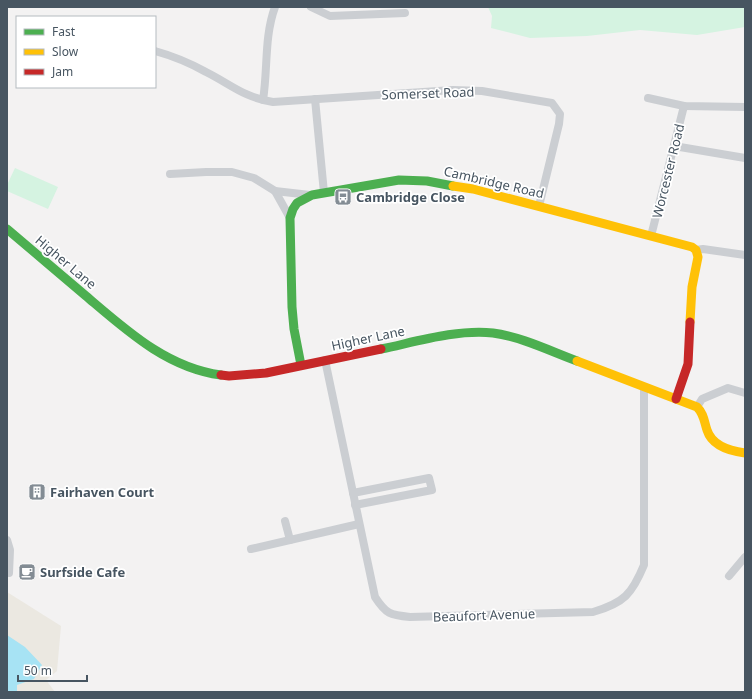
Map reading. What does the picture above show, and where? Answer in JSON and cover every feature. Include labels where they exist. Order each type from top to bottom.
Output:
[{"type":"street","points":[[263,100],[267,38],[275,7]]},
{"type":"street","points":[[311,7],[330,16],[405,13]]},
{"type":"street","name":"Somerset Road","points":[[156,51],[185,62],[206,72],[240,92],[273,102],[453,90],[482,91],[552,103],[560,114],[559,124],[538,206]]},
{"type":"street","points":[[648,98],[684,106],[745,108]]},
{"type":"street","points":[[315,99],[324,193]]},
{"type":"street","name":"Worcester Road","points":[[651,236],[684,106]]},
{"type":"street","points":[[674,146],[745,158]]},
{"type":"street","points":[[170,174],[232,172],[254,178],[275,191],[312,195]]},
{"type":"street","name":"Cambridge Road","points":[[301,365],[294,329],[292,307],[290,218],[293,206],[302,198],[312,195],[399,180],[427,181],[473,189],[692,247],[696,250]]},
{"type":"street","points":[[275,191],[290,218]]},
{"type":"street","name":"Higher Lane","points":[[7,230],[133,336],[160,354],[193,368],[214,374],[229,376],[266,373],[444,336],[468,333],[492,333],[517,338],[697,407]]},
{"type":"street","points":[[676,399],[688,364],[692,288],[698,257],[696,250],[703,249],[745,255]]},
{"type":"street","name":"Beaufort Avenue","points":[[325,360],[355,506],[376,597],[383,609],[394,616],[410,618],[593,612],[620,602],[637,583],[644,565],[644,387]]},
{"type":"street","points":[[745,393],[728,388],[702,399],[697,407],[702,412],[712,440],[720,446],[745,453]]},
{"type":"street","points":[[353,493],[429,478],[432,490],[355,506]]},
{"type":"street","points":[[285,521],[290,540]]},
{"type":"street","points":[[252,549],[359,524]]},
{"type":"street","points":[[7,540],[10,550],[9,573]]},
{"type":"street","points":[[729,576],[745,557]]},
{"type":"green space","points":[[488,7],[745,7],[745,27],[697,35],[640,30],[587,36],[530,38],[491,28],[492,16]]},
{"type":"green space","points":[[15,168],[58,187],[48,209],[7,191],[7,185]]},
{"type":"sand","points":[[7,592],[61,626],[57,671],[46,680],[55,692],[7,692]]},
{"type":"water","points":[[7,635],[25,647],[42,665],[34,679],[17,685],[17,692],[7,692]]},
{"type":"traffic: fast","points":[[301,365],[294,329],[292,307],[290,218],[297,203],[312,195],[399,180],[427,181],[453,186]]},
{"type":"traffic: fast","points":[[7,229],[116,322],[148,346],[183,364],[201,371],[221,375]]},
{"type":"traffic: fast","points":[[381,349],[451,334],[479,332],[493,333],[515,338],[577,361]]},
{"type":"traffic: slow","points":[[453,186],[473,189],[692,247],[696,250],[698,257],[692,287],[690,322]]},
{"type":"traffic: slow","points":[[577,361],[697,407],[702,415],[709,436],[717,444],[733,451],[745,453]]},
{"type":"traffic: jam","points":[[676,399],[688,364],[690,322]]},
{"type":"traffic: jam","points":[[221,375],[229,376],[266,373],[381,349]]},
{"type":"place","name":"Cambridge Close","points":[[343,197]]},
{"type":"place","name":"Fairhaven Court","points":[[37,492]]},
{"type":"place","name":"Surfside Cafe","points":[[27,572]]}]
